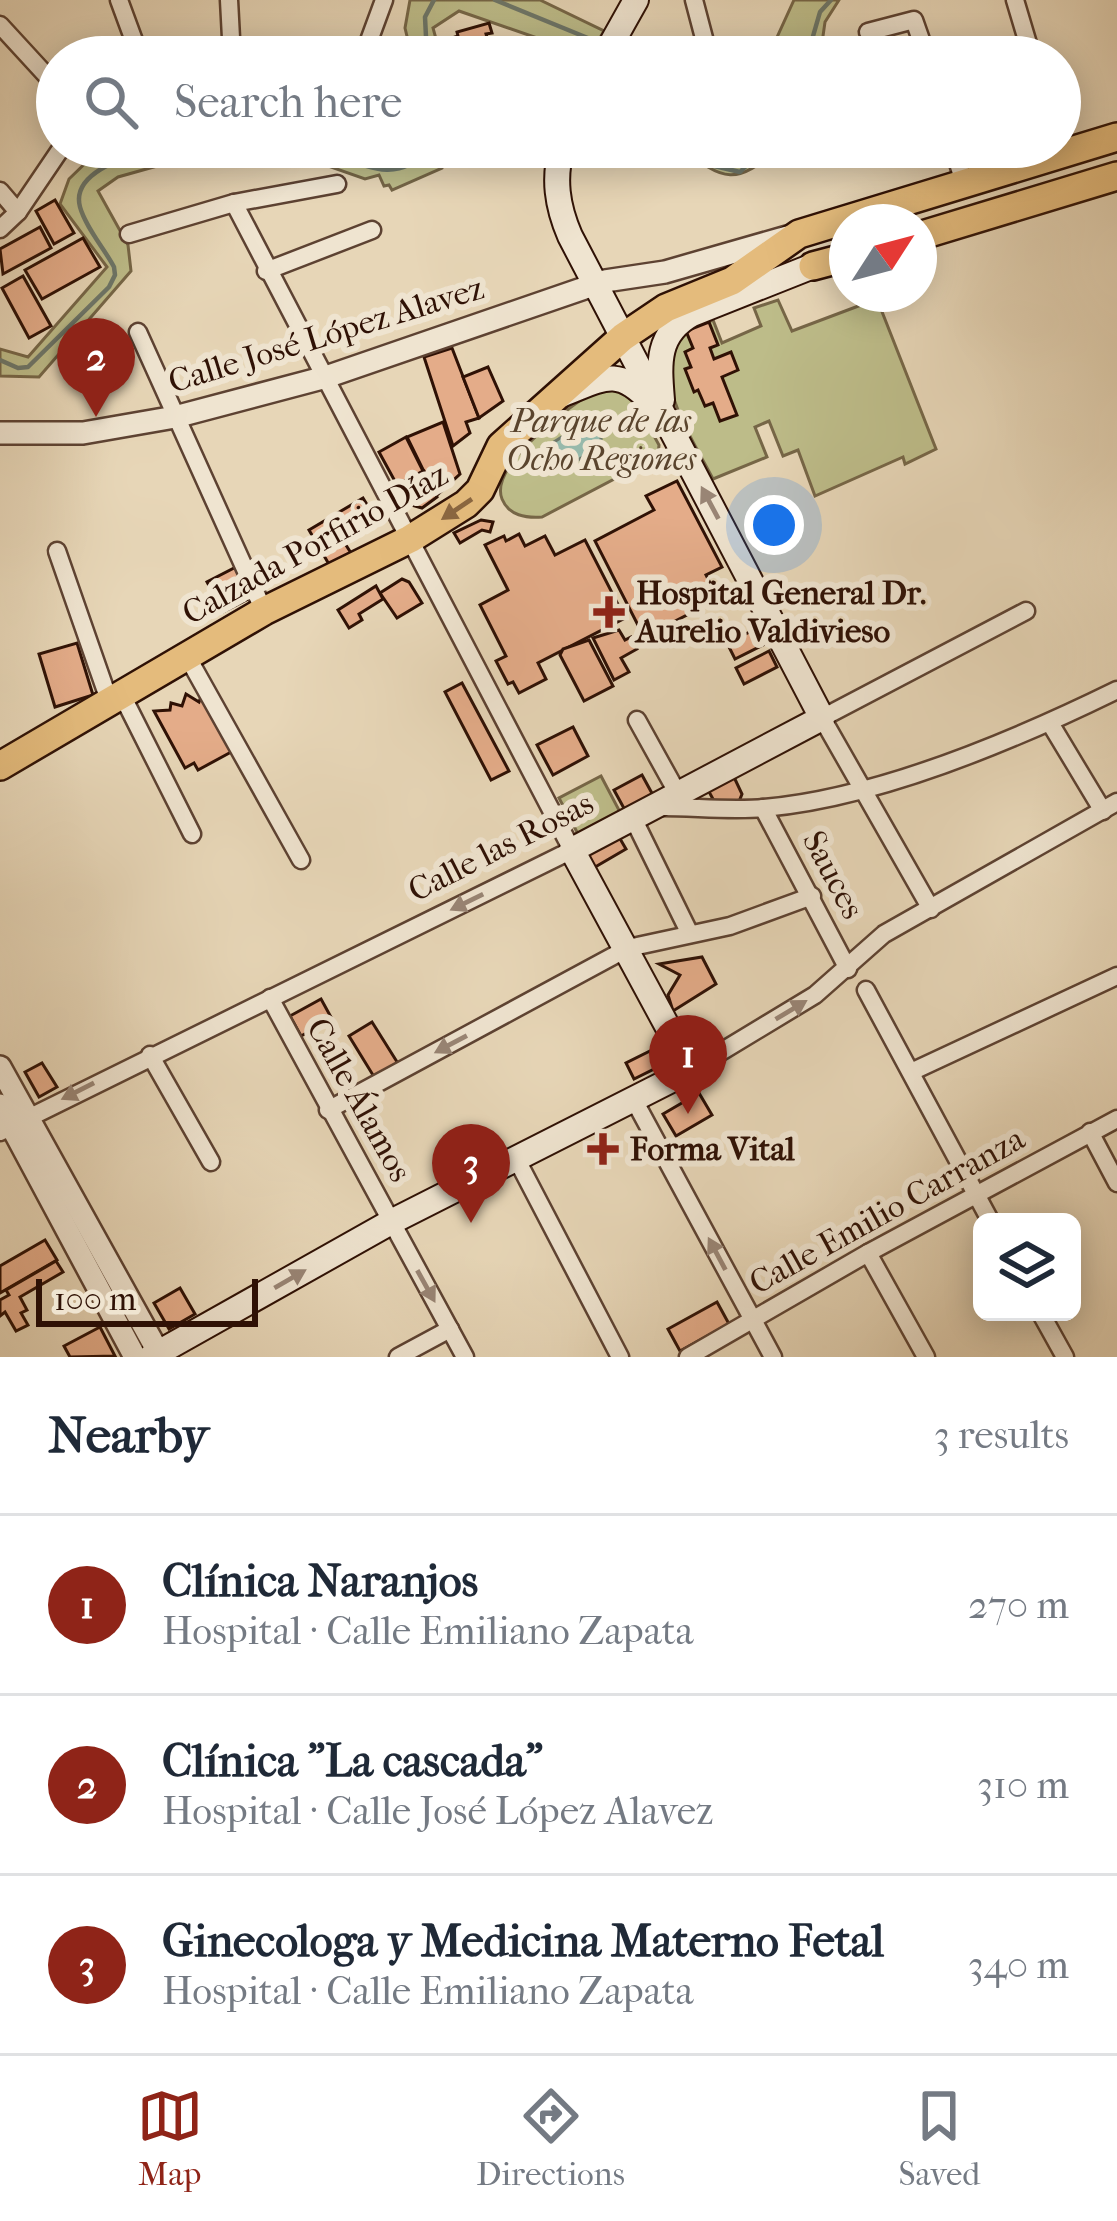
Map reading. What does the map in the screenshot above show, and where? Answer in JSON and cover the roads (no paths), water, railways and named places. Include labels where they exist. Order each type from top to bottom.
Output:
[{"type":"main road","points":[[616,36],[636,0]]},
{"type":"main road","points":[[1081,146],[1117,137]]},
{"type":"main road","points":[[557,168],[557,201],[595,284],[822,718]]},
{"type":"main road","points":[[799,234],[1013,168]]},
{"type":"main road","points":[[937,231],[1117,176]]},
{"type":"main road","name":"Calzada Porfirio Díaz","points":[[0,766],[264,611],[410,539],[475,497],[496,452],[623,337],[666,308],[751,270],[799,234]]},
{"type":"main road","points":[[664,414],[660,352],[675,325],[692,314],[829,261]]},
{"type":"main road","points":[[554,398],[618,377],[634,385],[664,414]]},
{"type":"main road","name":"Calle las Rosas","points":[[572,850],[822,718]]},
{"type":"main road","points":[[151,1356],[391,1222],[691,1070],[572,850]]},
{"type":"street","points":[[119,0],[132,36]]},
{"type":"street","points":[[229,0],[231,36]]},
{"type":"street","points":[[371,36],[384,0]]},
{"type":"street","points":[[694,0],[704,36]]},
{"type":"street","points":[[1015,0],[1026,36]]},
{"type":"street","points":[[868,32],[914,20],[920,36]]},
{"type":"street","points":[[0,25],[36,64]]},
{"type":"street","points":[[0,229],[18,212],[48,168]]},
{"type":"street","points":[[959,168],[965,186]]},
{"type":"street","points":[[129,234],[233,203],[338,184]]},
{"type":"street","points":[[0,191],[18,212]]},
{"type":"street","points":[[233,203],[572,850]]},
{"type":"street","points":[[266,271],[372,230]]},
{"type":"street","points":[[595,284],[679,268],[799,234]]},
{"type":"street","points":[[595,284],[613,291],[751,270],[812,266]]},
{"type":"street","name":"Calle José López Alavez","points":[[0,434],[83,433],[175,417],[326,377],[595,284]]},
{"type":"street","points":[[138,332],[264,611]]},
{"type":"street","points":[[57,551],[115,697],[192,834]]},
{"type":"street","name":"Calle las Rosas","points":[[822,718],[1026,611]]},
{"type":"street","points":[[188,656],[301,860]]},
{"type":"street","points":[[690,934],[644,812],[764,808],[863,791],[1050,723],[1117,690]]},
{"type":"street","points":[[822,718],[932,909]]},
{"type":"street","points":[[637,720],[678,794]]},
{"type":"street","points":[[691,1070],[815,995],[884,934],[1110,807],[1050,723]]},
{"type":"street","name":"Sauces","points":[[764,808],[848,969]]},
{"type":"street","name":"Calle las Rosas","points":[[13,1125],[572,850]]},
{"type":"street","points":[[328,1110],[628,948],[730,926],[812,896]]},
{"type":"street","points":[[911,1072],[1117,976]]},
{"type":"street","points":[[866,990],[986,1213]]},
{"type":"street","name":"Calle Álamos","points":[[270,998],[465,1357]]},
{"type":"street","points":[[150,1055],[212,1162]]},
{"type":"street","points":[[0,1067],[13,1125]]},
{"type":"street","points":[[634,1100],[773,1357]]},
{"type":"street","points":[[0,1105],[151,1356]]},
{"type":"street","name":"Calle Emilio Carranza","points":[[688,1357],[868,1252],[1117,1119]]},
{"type":"street","points":[[1090,1132],[1117,1183]]},
{"type":"street","points":[[516,1158],[620,1357]]},
{"type":"street","points":[[868,1252],[926,1357]]},
{"type":"street","points":[[1045,1321],[1065,1357]]},
{"type":"street","points":[[398,1357],[450,1329]]},
{"type":"waterway","points":[[426,36],[425,17],[434,0]]},
{"type":"waterway","points":[[495,0],[583,36]]},
{"type":"waterway","points":[[813,36],[820,12],[831,0]]},
{"type":"waterway","points":[[0,360],[28,367],[109,287],[114,267],[83,215],[79,194],[103,168]]},
{"type":"waterway","points":[[374,168],[400,168]]},
{"type":"waterway","points":[[723,168],[740,172],[744,168]]},
{"type":"place","name":"Clínica \"La cascada\"","points":[[96,417]]},
{"type":"place","name":"Hospital General Dr. Aurelio Valdivieso","points":[[609,612]]},
{"type":"place","name":"Clínica Naranjos","points":[[688,1114]]},
{"type":"place","name":"Forma Vital","points":[[603,1149]]},
{"type":"place","name":"Ginecologa y Medicina Materno Fetal","points":[[471,1223]]},
{"type":"park label","name":"Parque de las Ocho Regiones","points":[[601,440]]}]
